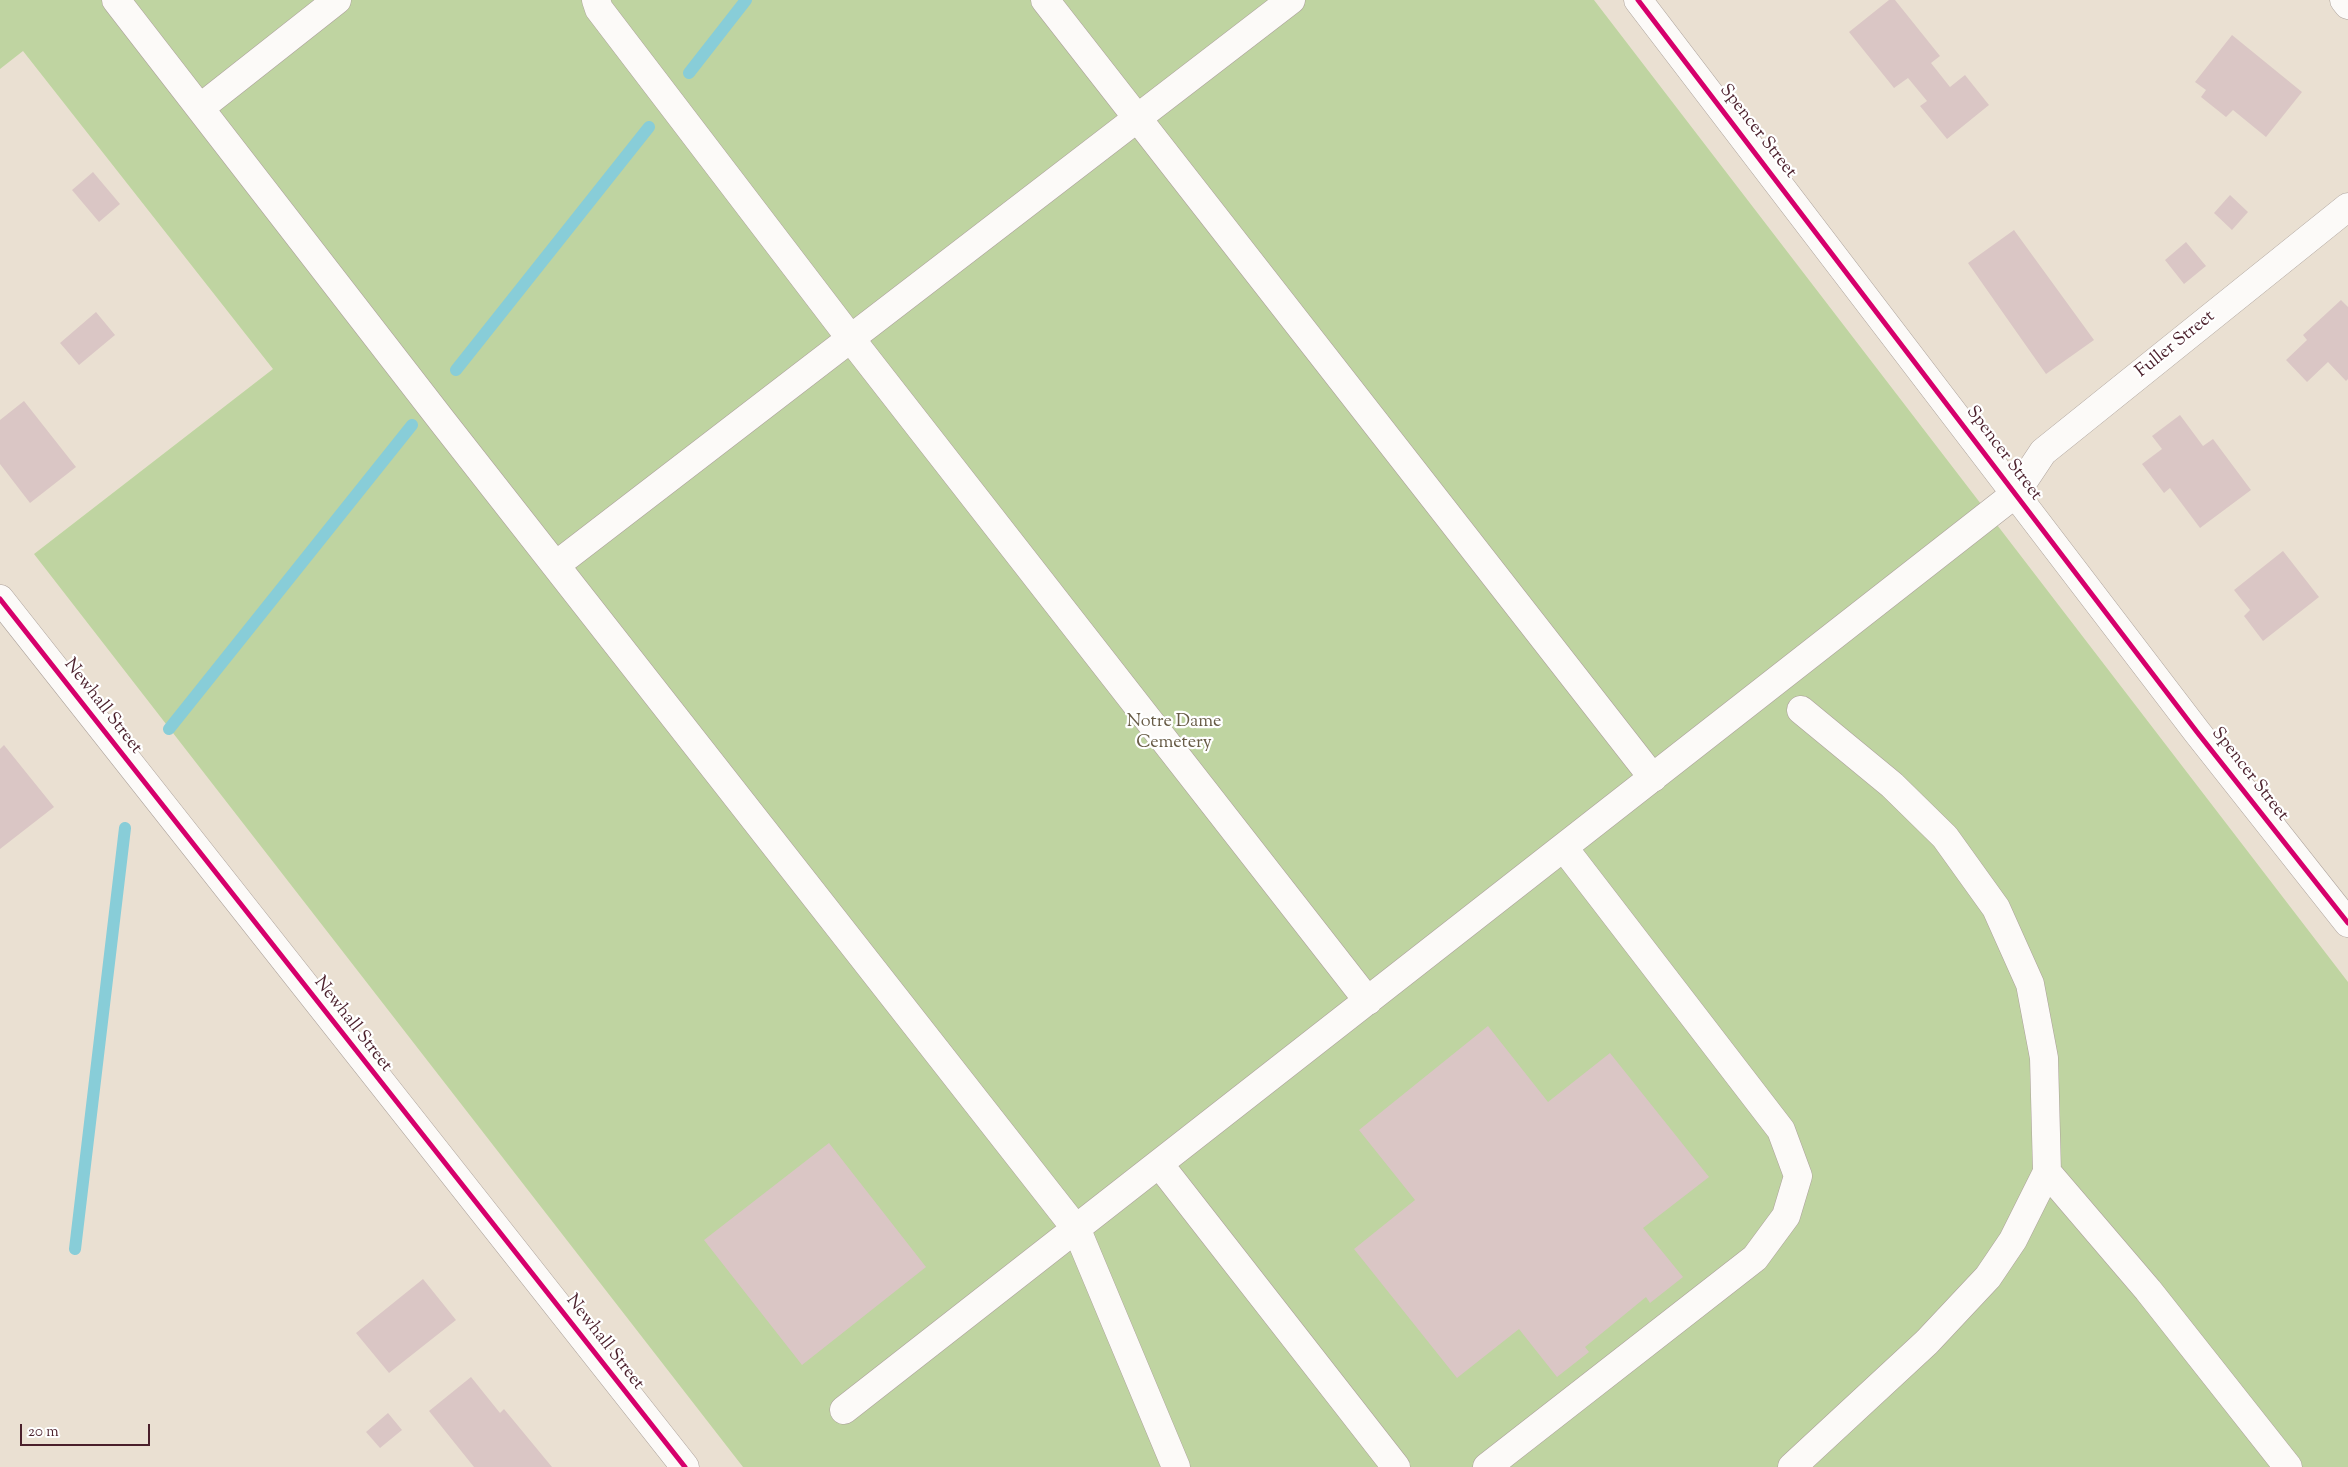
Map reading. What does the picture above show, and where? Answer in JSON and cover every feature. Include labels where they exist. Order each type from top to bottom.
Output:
[{"type":"street","points":[[116,0],[1077,1230],[1176,1467]]},
{"type":"street","points":[[200,108],[337,0]]},
{"type":"street","points":[[1046,0],[1653,778]]},
{"type":"street","points":[[556,565],[1291,0]]},
{"type":"street","name":"Spencer Street","points":[[1638,0],[2197,732],[2348,923]]},
{"type":"street","points":[[2344,0],[2348,5]]},
{"type":"street","points":[[593,3],[851,339],[1368,1001]]},
{"type":"street","name":"Fuller Street","points":[[844,1410],[1077,1230],[2016,494],[2043,452],[2348,207]]},
{"type":"street","name":"Newhall Street","points":[[0,599],[685,1467]]},
{"type":"street","points":[[1792,1467],[1927,1342],[1988,1277],[2013,1240],[2047,1172],[2044,1058],[2030,984],[1996,908],[1945,837],[1892,785],[1801,710]]},
{"type":"street","points":[[1487,1467],[1755,1258],[1786,1216],[1798,1176],[1781,1130],[1564,848]]},
{"type":"street","points":[[1160,1165],[1396,1467]]},
{"type":"street","points":[[2047,1172],[2148,1290],[2288,1467]]},
{"type":"green space","name":"Notre Dame Cemetery","points":[[0,0],[1594,0],[2348,982],[2348,1467],[743,1467],[34,554],[273,369],[23,51],[0,69]]},
{"type":"building","points":[[1889,0],[1895,0],[1940,56],[1931,63],[1950,87],[1965,75],[1989,105],[1947,139],[1920,106],[1927,101],[1908,78],[1894,88],[1849,32]]},
{"type":"building","points":[[2232,35],[2302,92],[2266,137],[2233,110],[2226,117],[2201,97],[2206,90],[2195,82]]},
{"type":"building","points":[[93,172],[120,204],[99,222],[72,190]]},
{"type":"building","points":[[2230,195],[2248,212],[2232,230],[2214,213]]},
{"type":"building","points":[[2014,230],[2094,340],[2046,374],[1968,263]]},
{"type":"building","points":[[2186,242],[2206,266],[2184,284],[2165,260]]},
{"type":"building","points":[[2341,300],[2348,307],[2348,379],[2346,381],[2328,362],[2307,382],[2286,360],[2307,340],[2303,335]]},
{"type":"building","points":[[96,312],[115,335],[79,365],[60,343]]},
{"type":"building","points":[[24,401],[76,467],[30,503],[0,464],[0,420]]},
{"type":"building","points":[[2180,415],[2203,446],[2213,439],[2251,490],[2200,528],[2170,488],[2164,493],[2142,464],[2162,449],[2152,436]]},
{"type":"building","points":[[2283,551],[2319,597],[2263,641],[2244,616],[2250,610],[2234,590]]},
{"type":"building","points":[[4,745],[54,807],[0,849],[0,749]]},
{"type":"building","points":[[1488,1026],[1548,1102],[1610,1053],[1709,1177],[1643,1228],[1683,1277],[1650,1303],[1646,1297],[1585,1347],[1589,1352],[1557,1377],[1519,1329],[1457,1378],[1354,1249],[1415,1200],[1359,1130]]},
{"type":"building","points":[[829,1143],[926,1267],[802,1365],[704,1240]]},
{"type":"building","points":[[423,1279],[456,1320],[389,1373],[356,1333]]},
{"type":"building","points":[[471,1377],[500,1413],[504,1409],[552,1467],[474,1467],[429,1411]]},
{"type":"building","points":[[388,1413],[402,1430],[380,1448],[366,1432]]},
{"type":"waterway","points":[[689,73],[746,0]]},
{"type":"waterway","points":[[456,370],[649,127]]},
{"type":"waterway","points":[[169,729],[412,425]]},
{"type":"waterway","points":[[75,1249],[125,828]]},
{"type":"cycle path","points":[[1638,0],[2197,732],[2348,923]]},
{"type":"cycle path","points":[[0,599],[685,1467]]}]
